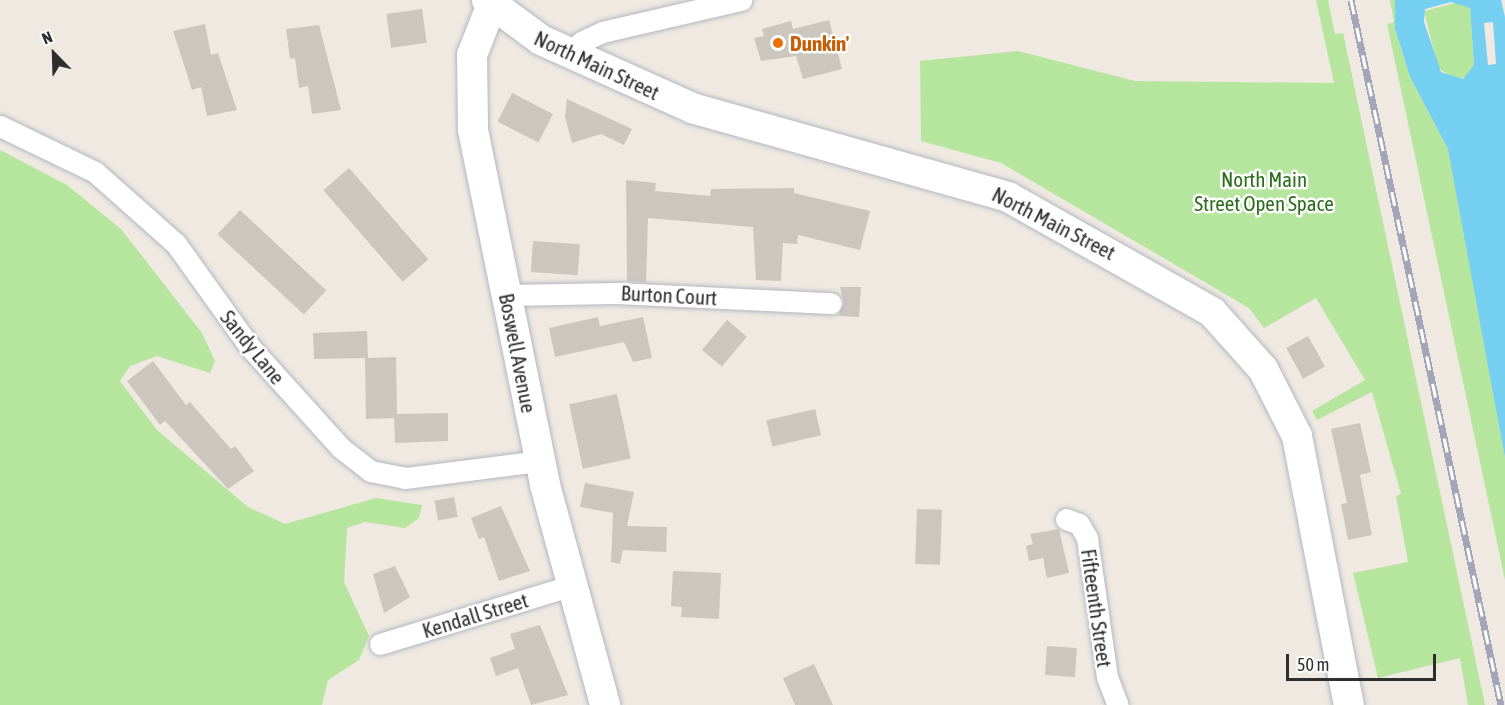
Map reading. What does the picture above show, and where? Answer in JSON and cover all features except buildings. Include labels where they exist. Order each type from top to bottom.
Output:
[{"type":"main road","name":"North Main Street","points":[[490,2],[532,35],[571,55],[737,123],[989,190],[1056,221],[1212,312],[1263,369],[1297,436],[1349,705]]},
{"type":"main road","name":"Boswell Avenue","points":[[490,2],[475,42],[470,95],[506,295],[540,461],[570,586],[605,705]]},
{"type":"street","points":[[571,55],[594,35],[690,6],[741,0]]},
{"type":"street","name":"Sandy Lane","points":[[0,126],[95,172],[176,244],[249,346],[341,448],[370,471],[405,478],[540,461]]},
{"type":"street","name":"Burton Court","points":[[506,295],[616,292],[831,303]]},
{"type":"street","name":"Fifteenth Street","points":[[1066,519],[1079,524],[1087,538],[1107,677],[1118,705]]},
{"type":"street","name":"Kendall Street","points":[[380,644],[570,586]]},
{"type":"green space","name":"North Main Street Open Space","points":[[1316,0],[1328,0],[1335,34],[1343,33],[1485,705],[1468,705],[1460,658],[1378,678],[1353,573],[1408,562],[1396,496],[1401,494],[1372,392],[1317,420],[1312,411],[1365,380],[1316,298],[1264,328],[1249,308],[1001,163],[921,141],[920,61],[1018,51],[1135,81],[1334,83]]},
{"type":"green space","points":[[1390,0],[1395,0],[1395,29],[1410,77],[1448,149],[1458,196],[1505,458],[1505,580],[1387,24],[1394,22]]},
{"type":"green space","points":[[1459,2],[1470,8],[1474,65],[1471,73],[1458,80],[1438,68],[1424,11]]},
{"type":"green space","points":[[0,150],[67,185],[121,229],[202,333],[215,361],[210,373],[157,356],[130,366],[120,381],[157,430],[248,507],[285,524],[376,498],[422,505],[419,518],[405,528],[365,522],[347,528],[344,582],[369,636],[359,660],[328,680],[322,705],[0,705]]},
{"type":"water","points":[[1395,0],[1501,0],[1505,17],[1505,458],[1448,149],[1410,77],[1395,29]],"holes":[[[1451,2],[1470,8],[1474,65],[1463,79],[1441,72],[1424,22],[1425,9]],[[1493,22],[1496,64],[1488,65],[1484,23]]]},
{"type":"railway","points":[[1351,0],[1501,705]]},
{"type":"place","name":"Dunkin'","points":[[778,43]]}]
